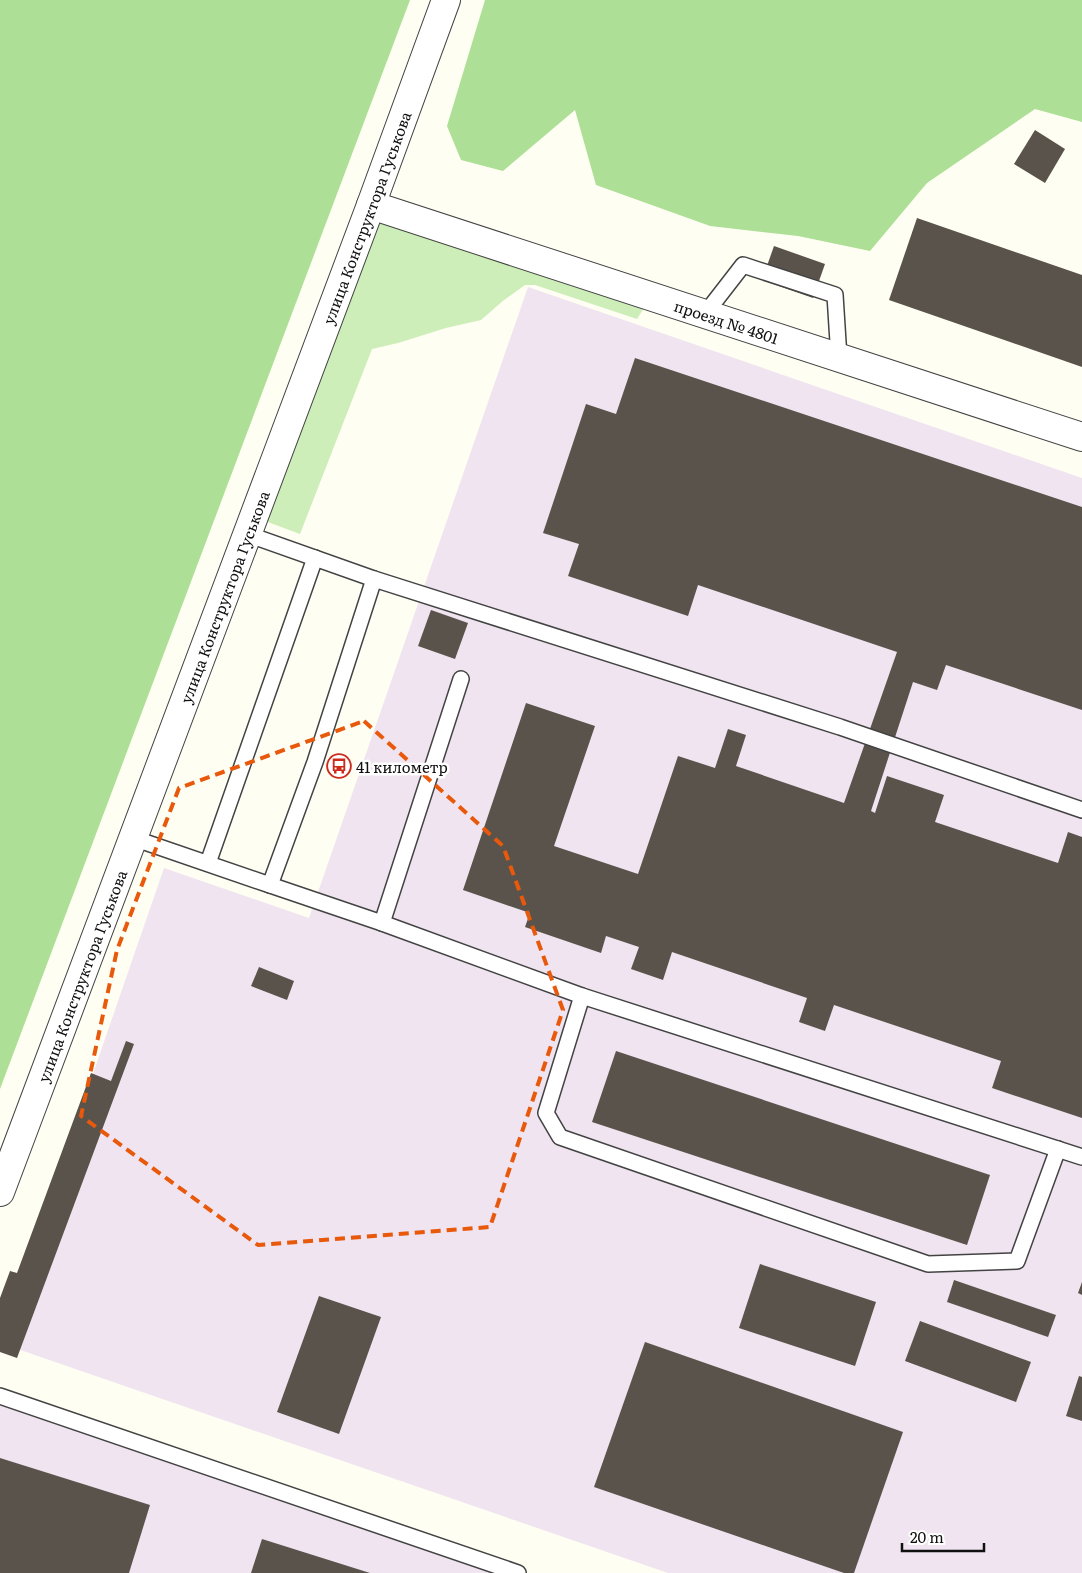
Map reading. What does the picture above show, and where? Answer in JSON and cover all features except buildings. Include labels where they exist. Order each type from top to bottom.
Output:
[{"type":"street","name":"улица Конструктора Гуськова","points":[[0,1192],[248,534],[446,0]]},
{"type":"street","name":"проезд № 4801","points":[[371,205],[1082,437]]},
{"type":"lane","points":[[705,314],[742,265],[835,295],[839,358]]},
{"type":"lane","points":[[248,534],[374,579],[840,727],[1082,810]]},
{"type":"lane","points":[[208,863],[315,558]]},
{"type":"lane","points":[[270,885],[315,762],[374,579]]},
{"type":"lane","points":[[382,923],[461,679]]},
{"type":"lane","points":[[133,838],[382,923],[582,996],[1082,1157]]},
{"type":"lane","points":[[582,996],[546,1114],[560,1137],[928,1264],[1018,1261],[1058,1149]]},
{"type":"lane","points":[[0,1396],[518,1573]]},
{"type":"highlighted area","points":[[364,721],[503,846],[563,1010],[490,1227],[258,1245],[81,1116],[117,950],[179,788]]},
{"type":"shaded area","points":[[528,287],[1082,478],[1082,1573],[668,1573],[0,1343],[164,868],[309,918]]},
{"type":"shaded area","points":[[0,1404],[502,1573],[0,1573]]},
{"type":"green space","points":[[0,0],[410,0],[0,1089]]},
{"type":"green space","points":[[485,0],[1082,0],[1082,122],[1035,109],[927,183],[870,251],[798,236],[710,226],[596,185],[575,110],[503,171],[461,160],[447,126]]},
{"type":"green space","points":[[379,217],[654,292],[637,319],[535,285],[525,285],[481,320],[372,349],[300,534],[265,521]]},
{"type":"place","name":"41 километр","points":[[339,766]]}]
